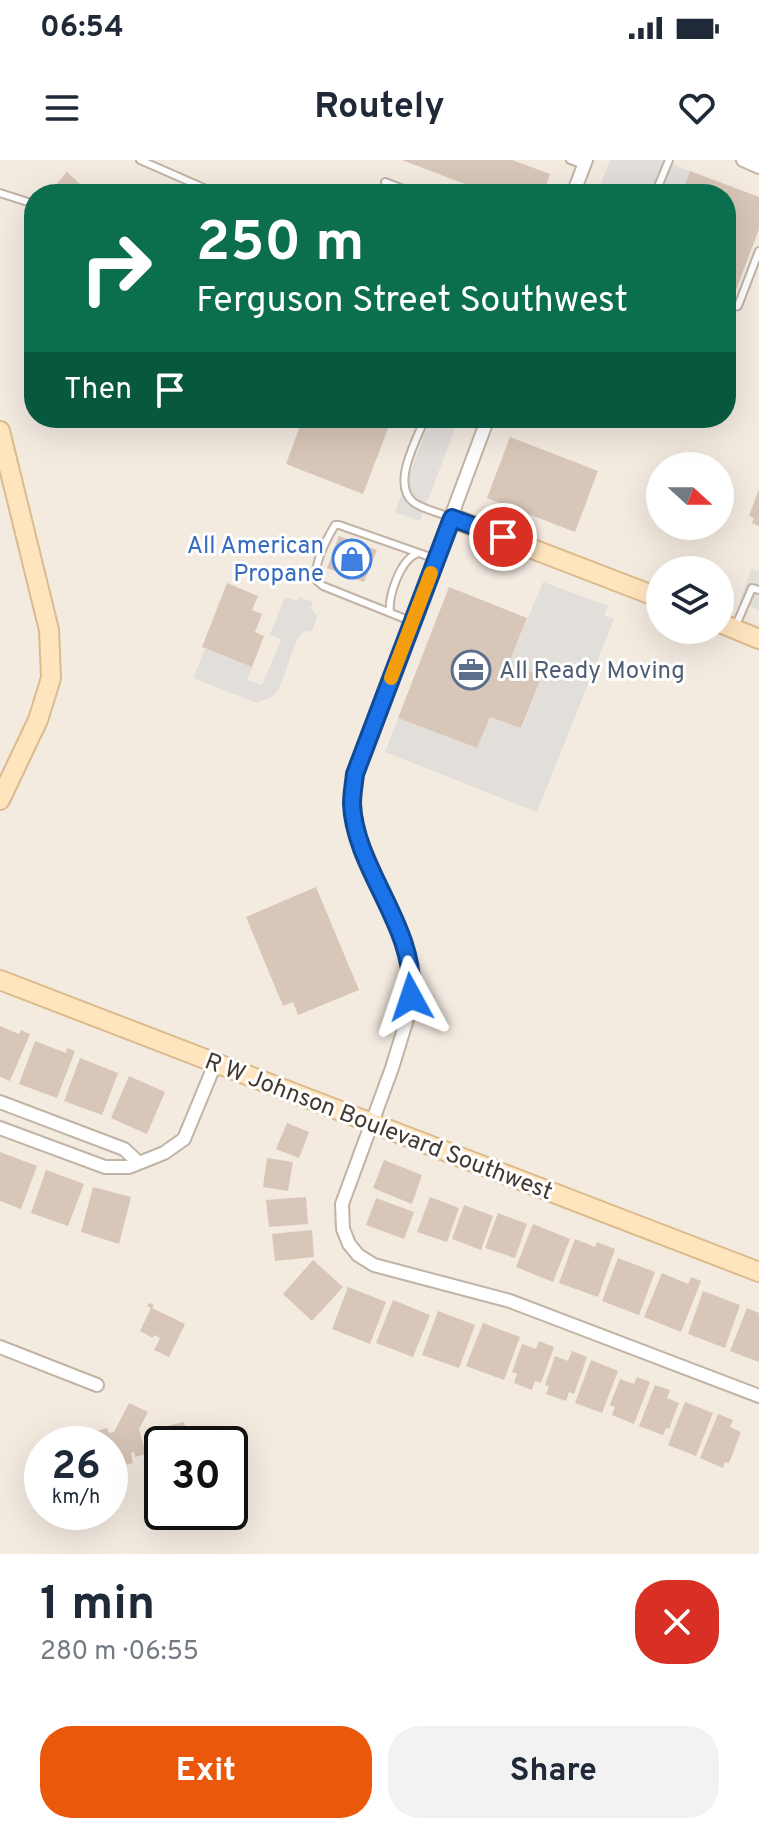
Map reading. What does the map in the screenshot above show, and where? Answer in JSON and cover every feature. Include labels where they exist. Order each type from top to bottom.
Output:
[{"type":"street","points":[[743,160],[757,164]]},
{"type":"street","points":[[577,184],[585,162]]},
{"type":"street","points":[[484,428],[360,757],[353,791],[352,806],[357,832],[400,933],[412,984],[407,1019],[342,1204],[343,1229],[358,1255],[374,1265],[459,1286],[551,1315],[759,1396]]},
{"type":"street","points":[[0,431],[49,630],[51,678],[38,720],[0,800]]},
{"type":"street","points":[[452,518],[646,593]]},
{"type":"street","points":[[734,629],[759,639]]},
{"type":"street","name":"R W Johnson Boulevard Southwest","points":[[0,980],[759,1272]]},
{"type":"street","points":[[0,1128],[105,1167],[119,1168],[139,1163],[164,1153],[184,1139],[215,1064]]},
{"type":"street","points":[[0,1102],[124,1149],[139,1163]]},
{"type":"street","points":[[0,1347],[97,1385]]},
{"type":"lane","points":[[140,160],[195,184]]},
{"type":"lane","points":[[570,160],[585,162]]},
{"type":"lane","points":[[659,184],[669,160]]},
{"type":"lane","points":[[385,182],[390,184]]},
{"type":"lane","points":[[0,193],[24,201]]},
{"type":"lane","points":[[736,306],[759,251]]},
{"type":"lane","points":[[421,428],[404,475],[404,491],[414,503],[452,518]]},
{"type":"lane","points":[[413,622],[323,586],[316,580],[315,573],[335,525],[416,554]]},
{"type":"lane","points":[[390,613],[390,602],[403,565],[410,556],[425,553],[436,559]]},
{"type":"lane","points":[[734,615],[752,588],[759,590]]},
{"type":"shaded area","points":[[610,160],[660,160],[690,171],[685,184],[601,184]]},
{"type":"shaded area","points":[[427,428],[455,428],[420,521],[395,512]]},
{"type":"shaded area","points":[[752,568],[759,571],[759,610],[739,602]]},
{"type":"shaded area","points":[[543,582],[608,606],[604,615],[614,619],[537,812],[385,752],[398,718],[477,748],[490,717],[522,728],[542,676],[509,663]]},
{"type":"shaded area","points":[[285,597],[297,601],[299,597],[313,602],[311,609],[317,616],[312,631],[303,632],[297,639],[279,689],[273,696],[257,703],[193,678],[205,649],[252,667],[247,680],[262,685],[281,640],[270,634]]},
{"type":"building","points":[[402,160],[512,160],[550,174],[546,184],[465,184]]},
{"type":"building","points":[[690,171],[724,184],[685,184]]},
{"type":"building","points":[[67,172],[80,184],[58,184]]},
{"type":"building","points":[[736,188],[759,197],[759,229],[736,290]]},
{"type":"building","points":[[299,428],[388,428],[363,494],[286,464]]},
{"type":"building","points":[[510,437],[598,471],[575,532],[487,498]]},
{"type":"building","points":[[759,489],[759,526],[752,523],[754,518],[749,516]]},
{"type":"building","name":"All American Propane","points":[[339,536],[377,550],[364,582],[327,568]]},
{"type":"building","points":[[227,583],[258,596],[252,610],[262,614],[255,632],[264,636],[252,667],[202,647]]},
{"type":"building","name":"All Ready Moving","points":[[449,587],[527,618],[509,663],[542,676],[521,728],[490,717],[477,748],[398,718]]},
{"type":"building","points":[[316,887],[359,990],[298,1015],[293,1002],[283,1006],[246,917]]},
{"type":"building","points":[[0,1026],[19,1034],[21,1030],[30,1034],[10,1081],[0,1077]]},
{"type":"building","points":[[35,1041],[66,1053],[67,1048],[75,1051],[57,1098],[19,1084]]},
{"type":"building","points":[[80,1058],[118,1073],[102,1115],[64,1101]]},
{"type":"building","points":[[129,1076],[165,1092],[147,1134],[111,1118]]},
{"type":"building","points":[[287,1123],[309,1132],[299,1158],[276,1149]]},
{"type":"building","points":[[0,1152],[37,1166],[21,1209],[0,1201]]},
{"type":"building","points":[[267,1158],[293,1162],[288,1191],[263,1187]]},
{"type":"building","points":[[384,1160],[422,1175],[412,1204],[373,1188]]},
{"type":"building","points":[[46,1170],[84,1184],[68,1226],[31,1213]]},
{"type":"building","points":[[93,1187],[131,1197],[119,1244],[81,1232]]},
{"type":"building","points":[[306,1197],[308,1224],[269,1227],[266,1200]]},
{"type":"building","points":[[430,1197],[459,1208],[447,1242],[417,1232]]},
{"type":"building","points":[[376,1198],[414,1212],[404,1239],[366,1225]]},
{"type":"building","points":[[464,1205],[493,1216],[481,1250],[452,1239]]},
{"type":"building","points":[[498,1213],[527,1224],[515,1258],[485,1248]]},
{"type":"building","points":[[533,1224],[570,1239],[553,1282],[516,1267]]},
{"type":"building","points":[[312,1230],[314,1257],[275,1261],[272,1234]]},
{"type":"building","points":[[575,1239],[595,1247],[597,1242],[615,1249],[598,1297],[559,1283]]},
{"type":"building","points":[[618,1258],[655,1272],[639,1315],[602,1301]]},
{"type":"building","points":[[313,1260],[343,1287],[312,1321],[283,1294]]},
{"type":"building","points":[[662,1273],[688,1284],[691,1277],[701,1281],[681,1332],[644,1317]]},
{"type":"building","points":[[348,1287],[386,1302],[370,1344],[332,1329]]},
{"type":"building","points":[[703,1291],[740,1305],[725,1348],[688,1334]]},
{"type":"building","points":[[393,1300],[430,1315],[413,1357],[376,1343]]},
{"type":"building","points":[[149,1303],[154,1305],[152,1308],[185,1324],[169,1357],[154,1350],[160,1338],[140,1331],[151,1308],[147,1306]]},
{"type":"building","points":[[747,1308],[759,1313],[759,1362],[730,1351]]},
{"type":"building","points":[[438,1311],[475,1325],[459,1368],[422,1355]]},
{"type":"building","points":[[483,1323],[520,1337],[504,1380],[466,1366]]},
{"type":"building","points":[[539,1341],[554,1347],[541,1383],[535,1381],[532,1390],[514,1383],[517,1374],[512,1372],[522,1344],[536,1349]]},
{"type":"building","points":[[572,1351],[587,1357],[574,1394],[569,1392],[566,1401],[546,1394],[549,1386],[545,1385],[555,1356],[568,1361]]},
{"type":"building","points":[[591,1360],[618,1371],[602,1413],[575,1403]]},
{"type":"building","points":[[637,1377],[650,1382],[634,1424],[612,1415],[615,1407],[610,1405],[620,1379],[634,1384]]},
{"type":"building","points":[[655,1385],[670,1390],[667,1398],[679,1403],[669,1429],[666,1428],[663,1435],[639,1426]]},
{"type":"building","points":[[685,1402],[713,1413],[696,1456],[668,1445]]},
{"type":"building","points":[[129,1403],[148,1412],[139,1429],[144,1455],[135,1457],[134,1452],[131,1453],[133,1463],[128,1464],[128,1426],[117,1426]]},
{"type":"building","points":[[718,1414],[733,1420],[730,1427],[741,1432],[729,1463],[725,1462],[723,1468],[700,1458]]},
{"type":"slow traffic","points":[[391,678],[431,573]]},
{"type":"place","name":"All American Propane","points":[[352,559]]},
{"type":"place","name":"All Ready Moving","points":[[471,670]]},
{"type":"route","points":[[411,997],[406,951],[357,832],[352,806],[355,774],[452,518],[503,537]]}]
